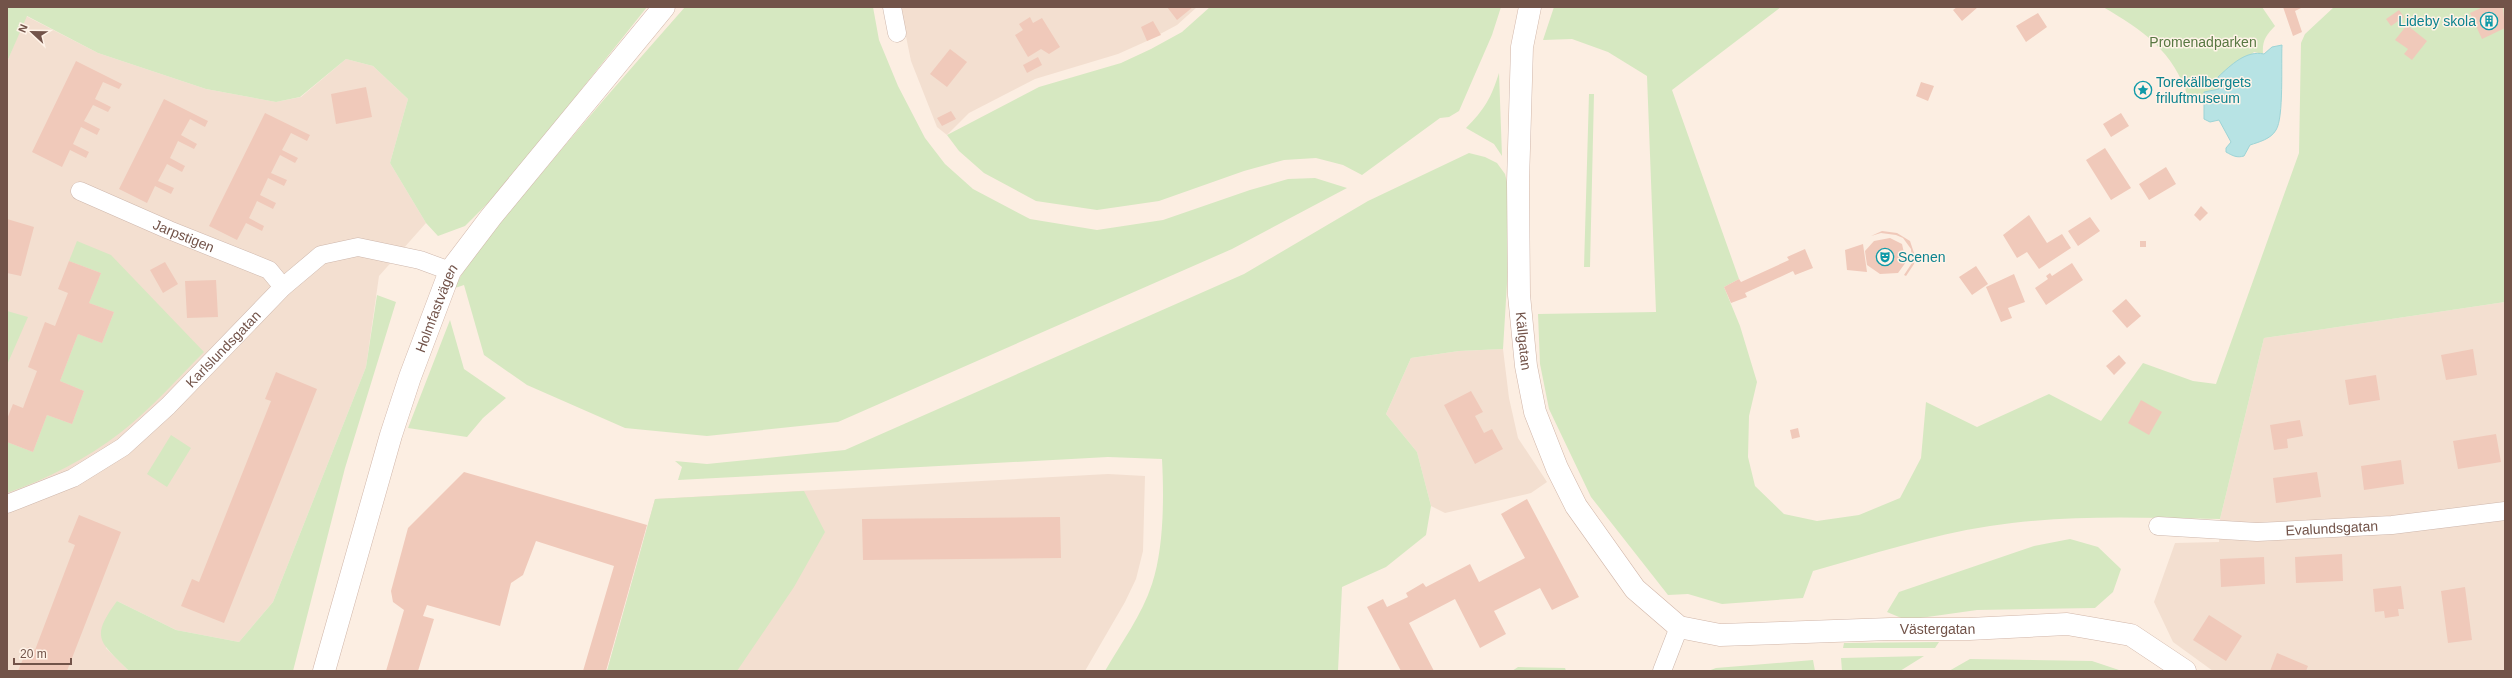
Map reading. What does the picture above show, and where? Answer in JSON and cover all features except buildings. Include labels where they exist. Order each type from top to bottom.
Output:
[{"type":"street","name":"Holmfastvägen","points":[[324,671],[391,435],[418,356],[450,271],[491,217],[664,7]]},
{"type":"street","points":[[892,7],[897,33]]},
{"type":"street","name":"Källgatan","points":[[1530,7],[1522,47],[1518,182],[1519,288],[1526,366],[1535,412],[1557,468],[1576,506],[1635,589],[1679,627]]},
{"type":"street","name":"Jarpstigen","points":[[80,190],[169,230],[269,270],[283,287]]},
{"type":"street","name":"Karlslundsgatan","points":[[7,504],[73,478],[124,447],[168,406],[283,287],[321,255],[358,247],[420,260],[450,271]]},
{"type":"street","name":"Evalundsgatan","points":[[2158,526],[2257,532],[2392,525],[2505,511]]},
{"type":"street","name":"Västergatan","points":[[1679,627],[1720,635],[1890,629],[1969,629],[2067,624],[2131,635],[2185,671]]},
{"type":"street","points":[[1662,671],[1679,627]]},
{"type":"shaded area","points":[[900,7],[1197,7],[1177,25],[1118,54],[1035,79],[969,113],[947,135],[937,127],[911,61]]},
{"type":"shaded area","points":[[26,16],[98,53],[206,89],[276,102],[301,97],[346,59],[373,66],[408,99],[390,163],[426,223],[379,276],[366,367],[273,602],[239,642],[176,630],[117,601],[106,648],[129,671],[7,671],[7,62]]},
{"type":"shaded area","points":[[2505,302],[2505,671],[2213,671],[2173,642],[2154,602],[2175,543],[2219,542],[2220,519],[2264,338]]},
{"type":"shaded area","points":[[1503,349],[1509,398],[1518,438],[1547,482],[1531,493],[1445,513],[1431,506],[1417,452],[1386,414],[1411,358],[1459,351]]},
{"type":"shaded area","points":[[1108,474],[1145,476],[1143,551],[1136,579],[1125,602],[1085,671],[607,671],[655,499]]},
{"type":"green space","points":[[7,7],[647,7],[502,189],[465,226],[438,236],[426,223],[390,163],[408,99],[373,66],[346,59],[300,97],[276,102],[206,89],[98,53],[27,16],[7,62]]},
{"type":"green space","points":[[685,7],[873,7],[879,40],[898,86],[925,138],[945,164],[973,189],[1030,219],[1097,230],[1163,220],[1250,190],[1288,179],[1315,178],[1347,188],[1232,249],[838,422],[707,436],[625,428],[527,385],[484,355],[464,285],[455,288],[468,264],[497,226],[604,99]]},
{"type":"green space","points":[[1210,7],[1501,7],[1492,35],[1459,111],[1449,117],[1440,118],[1362,175],[1343,165],[1316,158],[1284,160],[1244,171],[1159,201],[1097,210],[1036,201],[984,173],[959,151],[947,135],[1039,87],[1121,63],[1151,49],[1182,32]]},
{"type":"green space","points":[[1554,7],[1781,7],[1672,90],[1739,279],[1724,287],[1740,326],[1757,382],[1749,416],[1748,457],[1755,486],[1784,514],[1817,521],[1859,515],[1900,498],[1921,458],[1926,402],[1977,427],[2049,394],[2101,421],[2143,363],[2193,381],[2216,384],[2299,153],[2301,43],[2305,34],[2334,7],[2505,7],[2505,302],[2264,338],[2220,519],[2076,518],[2019,522],[1968,530],[1923,540],[1813,571],[1803,598],[1722,604],[1688,594],[1668,595],[1591,497],[1549,409],[1540,364],[1538,314],[1656,312],[1647,76],[1608,52],[1572,39],[1543,40]]},
{"type":"green space","name":"Promenadparken","points":[[2103,7],[2262,7],[2275,26],[2265,38],[2263,54],[2254,52],[2220,83],[2219,89],[2204,92],[2202,97],[2188,97],[2182,81],[2166,55],[2131,24]]},
{"type":"green space","points":[[1499,73],[1502,156],[1494,144],[1466,128],[1487,103]]},
{"type":"green space","points":[[1589,94],[1594,94],[1590,267],[1584,267]]},
{"type":"green space","points":[[1469,153],[1485,157],[1497,163],[1505,174],[1512,202],[1503,349],[1459,351],[1411,358],[1386,414],[1417,452],[1431,506],[1426,535],[1386,567],[1342,587],[1338,671],[1105,671],[1143,607],[1156,570],[1162,522],[1162,459],[1108,457],[678,480],[682,467],[675,461],[707,464],[845,450],[1244,274],[1368,201]]},
{"type":"green space","points":[[77,241],[111,255],[204,352],[164,394],[120,433],[66,468],[7,493],[7,442],[33,452],[47,415],[72,424],[84,391],[60,381],[78,334],[102,343],[114,312],[89,303],[101,273],[69,261]]},
{"type":"green space","points":[[377,295],[396,302],[345,468],[293,671],[129,671],[111,653],[102,639],[101,631],[103,623],[117,601],[176,630],[239,642],[273,602],[366,367]]},
{"type":"green space","points":[[7,311],[28,317],[7,365]]},
{"type":"green space","points":[[450,320],[464,369],[506,398],[483,418],[467,437],[408,428]]},
{"type":"green space","points":[[171,435],[191,448],[167,487],[147,474]]},
{"type":"green space","points":[[804,491],[825,532],[794,587],[737,671],[607,671],[655,499]]},
{"type":"green space","points":[[2070,539],[2098,547],[2121,569],[2113,592],[2095,608],[1977,610],[1906,620],[1887,612],[1899,592],[2034,546]]},
{"type":"green space","points":[[1939,642],[1935,648],[1843,648],[1844,643]]},
{"type":"green space","points":[[1924,656],[1900,671],[1842,671],[1841,658]]},
{"type":"green space","points":[[1970,659],[2092,661],[2122,671],[1949,671]]},
{"type":"green space","points":[[1813,660],[1815,671],[1708,671],[1716,668]]},
{"type":"green space","points":[[1518,667],[1565,668],[1566,671],[1512,671]]},
{"type":"water","points":[[2282,45],[2279,124],[2274,133],[2268,138],[2250,145],[2244,156],[2237,157],[2231,155],[2226,152],[2226,148],[2231,142],[2219,120],[2210,122],[2204,119],[2204,92],[2219,89],[2218,77],[2245,56],[2257,53],[2264,54],[2272,47]]},
{"type":"place","name":"Lideby skola","points":[[2489,21]]},
{"type":"place","name":"Torekällbergets friluftmuseum","points":[[2143,90]]},
{"type":"place","name":"Scenen","points":[[1885,257]]}]
